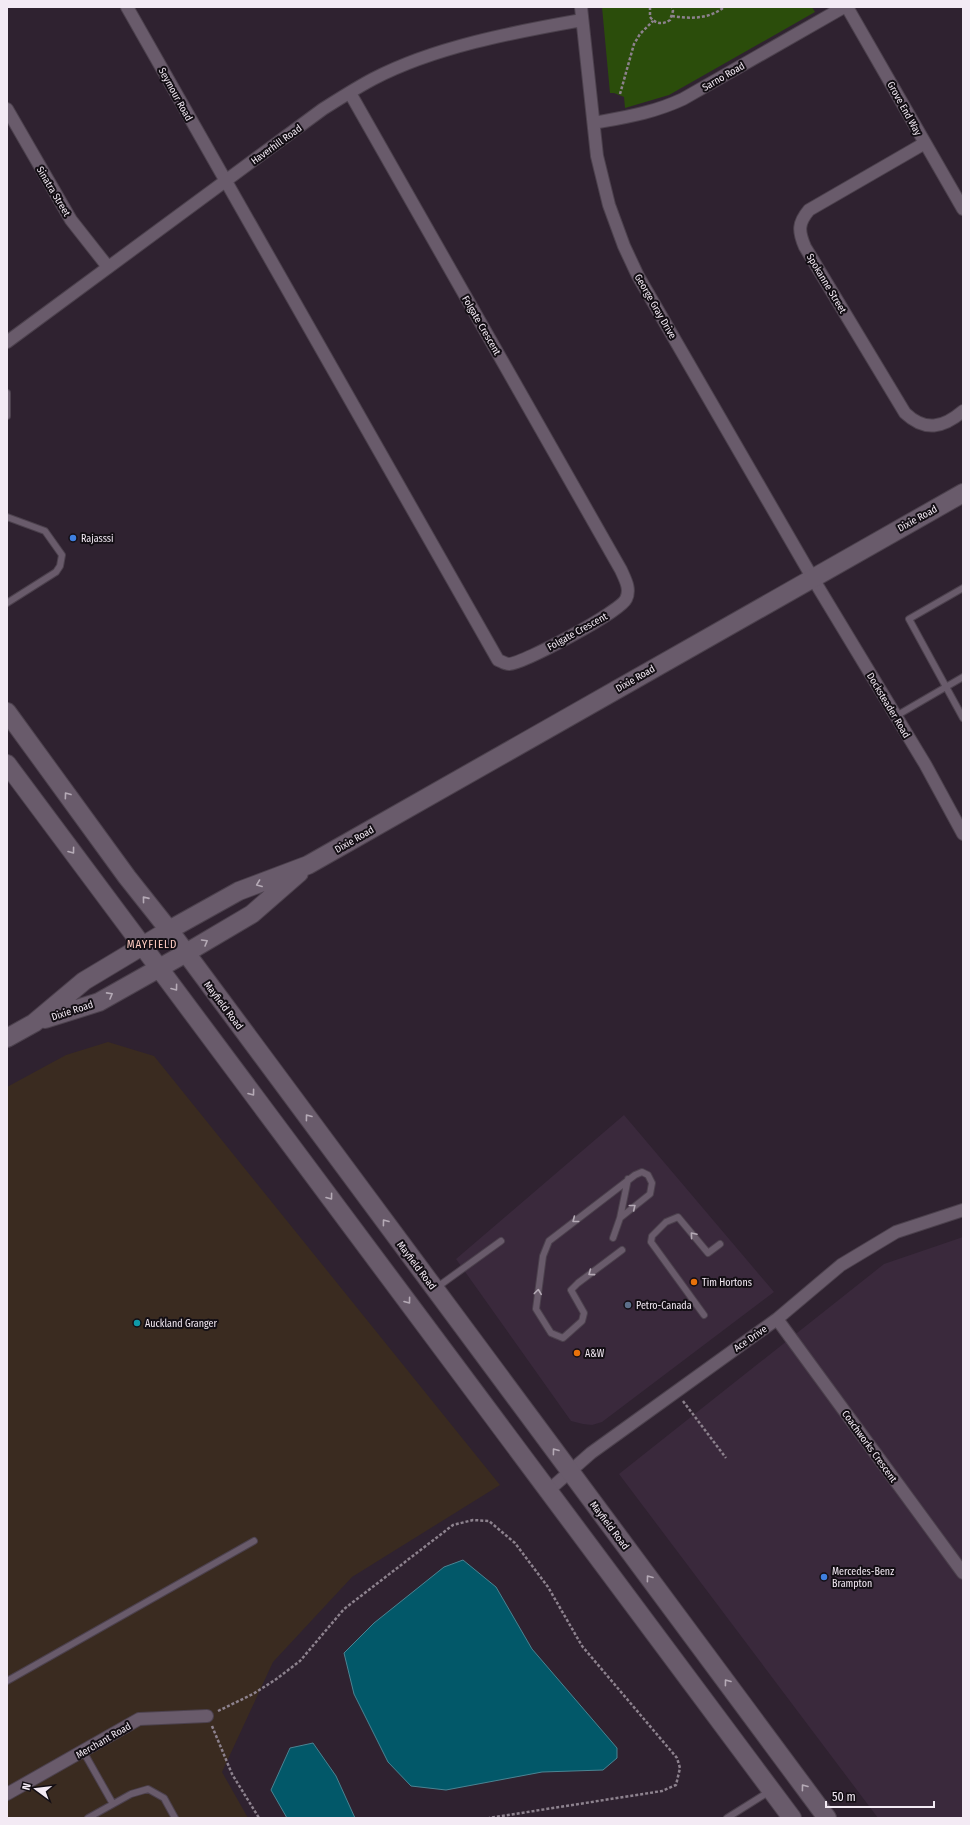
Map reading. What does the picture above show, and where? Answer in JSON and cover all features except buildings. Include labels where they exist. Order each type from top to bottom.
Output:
[{"type":"main road","name":"Dixie Road","points":[[7,1038],[34,1023],[84,982],[169,930],[239,892],[308,865],[812,577],[963,493]]},
{"type":"main road","name":"Mayfield Road","points":[[7,712],[127,877],[169,930],[827,1818]]},
{"type":"main road","points":[[7,764],[792,1818]]},
{"type":"main road","name":"Dixie Road","points":[[34,1023],[99,1002],[186,953],[252,914],[308,865]]},
{"type":"street","name":"Seymour Road","points":[[127,7],[225,181]]},
{"type":"street","name":"George Gray Drive","points":[[581,7],[597,156],[608,205],[624,246],[638,276],[812,577]]},
{"type":"street","name":"Sarno Road","points":[[594,122],[661,109],[683,99],[844,7]]},
{"type":"street","name":"Grove End Way","points":[[848,7],[963,209]]},
{"type":"street","name":"Haverhill Road","points":[[7,342],[323,109],[373,79],[407,64],[471,43],[582,20]]},
{"type":"street","name":"Folgate Crescent","points":[[225,181],[498,660],[508,664],[527,658],[614,611],[626,599],[628,586],[621,570],[350,93]]},
{"type":"street","name":"Sinatra Street","points":[[7,109],[71,220],[108,268]]},
{"type":"street","name":"Spokanne Street","points":[[925,143],[809,210],[802,219],[799,227],[800,236],[805,247],[905,413],[914,422],[936,426],[952,420],[963,411]]},
{"type":"street","name":"Docksteader Road","points":[[812,577],[896,716],[963,834]]},
{"type":"street","name":"Ace Drive","points":[[549,1490],[591,1453],[777,1319],[841,1265],[896,1232],[963,1210]]},
{"type":"street","name":"Coachworks Crescent","points":[[777,1319],[963,1573]]},
{"type":"street","name":"Merchant Road","points":[[7,1794],[139,1719],[207,1716]]},
{"type":"lane","points":[[7,393],[7,416]]},
{"type":"lane","points":[[7,517],[45,531],[58,548],[62,559],[56,572],[7,603]]},
{"type":"lane","points":[[963,588],[909,619],[963,718]]},
{"type":"lane","points":[[896,716],[963,677]]},
{"type":"lane","points":[[620,1218],[650,1194],[652,1183],[648,1175],[642,1172],[628,1179],[549,1241],[543,1256],[536,1309],[552,1333],[563,1338],[582,1321],[584,1313],[571,1290],[622,1250]]},
{"type":"lane","points":[[613,1238],[620,1218],[628,1179]]},
{"type":"lane","points":[[704,1315],[652,1242],[652,1236],[666,1222],[678,1217],[708,1253],[720,1244]]},
{"type":"lane","points":[[435,1289],[501,1241]]},
{"type":"lane","points":[[7,1681],[254,1541]]},
{"type":"lane","points":[[83,1751],[113,1804]]},
{"type":"lane","points":[[88,1818],[130,1794],[148,1789],[164,1798],[175,1818]]},
{"type":"lane","points":[[727,1818],[772,1790]]},
{"type":"path","points":[[650,7],[649,12],[653,21],[661,24],[670,20],[672,16],[672,7]]},
{"type":"path","points":[[672,16],[685,18],[706,16],[718,12],[724,7]]},
{"type":"path","points":[[620,94],[634,44],[640,34],[653,21]]},
{"type":"path","points":[[676,1391],[726,1458]]},
{"type":"path","points":[[259,1818],[232,1774],[207,1716],[253,1694],[275,1680],[300,1661],[344,1609],[453,1525],[473,1520],[489,1521],[515,1543],[548,1588],[582,1646],[677,1758],[680,1768],[676,1785],[662,1791],[489,1818]]},
{"type":"shaded area","points":[[108,1042],[154,1056],[500,1485],[352,1577],[273,1662],[222,1772],[248,1818],[7,1818],[7,1087],[66,1055]]},
{"type":"shaded area","points":[[624,1115],[774,1292],[602,1422],[592,1425],[583,1424],[571,1421],[456,1259]]},
{"type":"shaded area","points":[[963,1237],[963,1818],[878,1818],[619,1474],[884,1264]]},
{"type":"green space","points":[[602,7],[812,7],[815,12],[669,95],[625,108],[624,97],[610,93]]},
{"type":"water","points":[[463,1560],[496,1587],[532,1649],[617,1748],[617,1758],[603,1770],[542,1772],[446,1790],[411,1786],[388,1762],[354,1694],[344,1653],[374,1623],[444,1567]]},
{"type":"water","points":[[313,1743],[336,1776],[355,1818],[287,1818],[271,1790],[290,1748]]},
{"type":"place","name":"Rajasssi","points":[[73,538]]},
{"type":"place","name":"Tim Hortons","points":[[694,1282]]},
{"type":"place","name":"Petro-Canada","points":[[628,1305]]},
{"type":"place","name":"Auckland Granger","points":[[137,1323]]},
{"type":"place","name":"A&W","points":[[577,1353]]},
{"type":"place","name":"Mercedes-Benz Brampton","points":[[824,1577]]},
{"type":"district","name":"MAYFIELD","points":[[152,944]]}]
